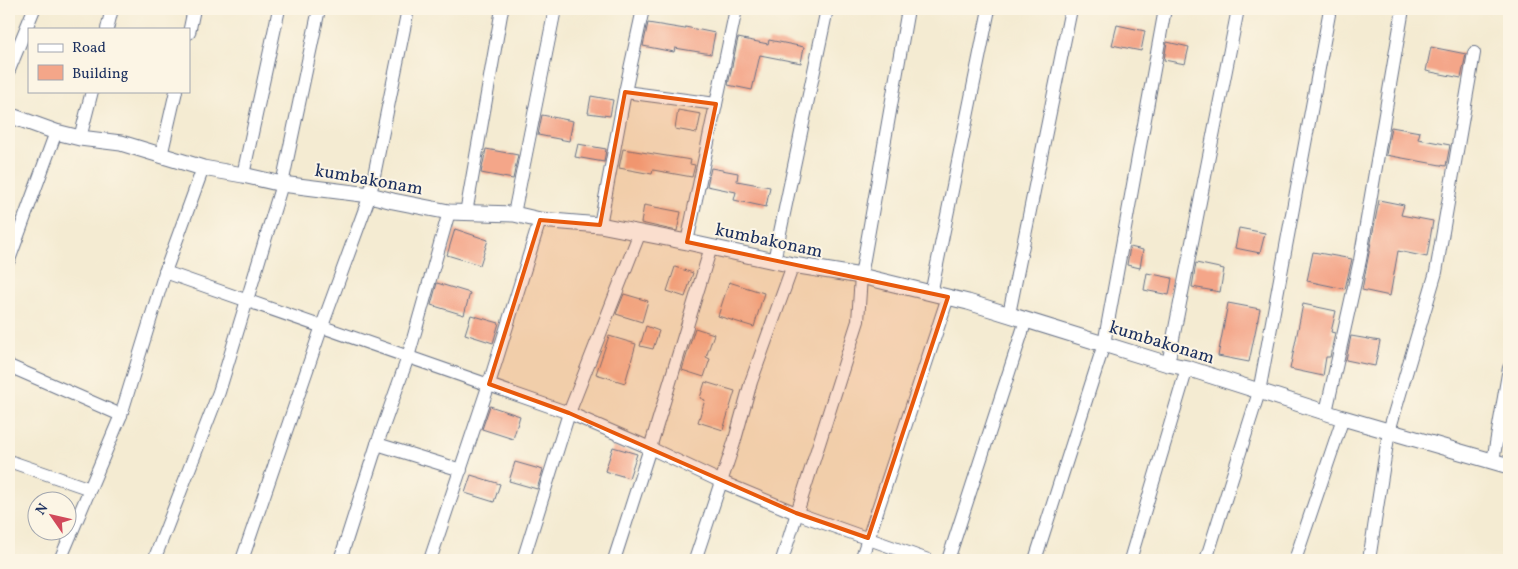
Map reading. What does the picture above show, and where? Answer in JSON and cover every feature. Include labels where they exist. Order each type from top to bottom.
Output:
[{"type":"street","points":[[9,70],[34,9]]},
{"type":"street","points":[[107,28],[112,9]]},
{"type":"street","points":[[190,29],[194,9]]},
{"type":"street","points":[[243,175],[279,9]]},
{"type":"street","points":[[154,560],[219,392],[282,184],[318,9]]},
{"type":"street","points":[[242,560],[322,326],[370,195],[408,9]]},
{"type":"street","points":[[466,213],[502,9]]},
{"type":"street","points":[[514,214],[555,9]]},
{"type":"street","points":[[600,225],[624,92],[643,9]]},
{"type":"street","points":[[687,242],[736,9]]},
{"type":"street","points":[[774,261],[827,9]]},
{"type":"street","points":[[782,560],[858,321],[860,276],[908,9]]},
{"type":"street","points":[[931,294],[989,9]]},
{"type":"street","points":[[1009,314],[1071,9]]},
{"type":"street","points":[[1035,560],[1104,344],[1165,9]]},
{"type":"street","points":[[1168,364],[1238,9]]},
{"type":"street","points":[[1206,560],[1259,392],[1330,9]]},
{"type":"street","points":[[1326,412],[1360,260],[1403,9]]},
{"type":"street","points":[[1369,560],[1389,431],[1436,272],[1474,53]]},
{"type":"street","points":[[80,138],[92,92]]},
{"type":"street","points":[[161,156],[176,92]]},
{"type":"street","points":[[624,92],[716,104]]},
{"type":"street","name":"kumbakonam","points":[[9,115],[56,132],[80,138],[121,144],[203,168],[282,184],[370,195],[449,212],[514,214],[540,220],[600,225],[793,265],[860,276],[1009,314],[1343,418],[1509,466]]},
{"type":"street","points":[[9,260],[56,132]]},
{"type":"street","points":[[60,560],[121,415],[166,272],[203,168]]},
{"type":"street","points":[[340,560],[376,444],[408,357],[449,212]]},
{"type":"street","points":[[430,560],[489,384],[540,220]]},
{"type":"street","points":[[523,560],[569,413],[640,232]]},
{"type":"street","points":[[614,560],[711,247]]},
{"type":"street","points":[[695,560],[722,482],[751,382],[793,265]]},
{"type":"street","points":[[166,272],[569,413],[796,513],[928,560]]},
{"type":"street","points":[[861,560],[948,297]]},
{"type":"street","points":[[948,560],[1026,320]]},
{"type":"street","points":[[9,366],[121,415]]},
{"type":"street","points":[[1130,560],[1187,368]]},
{"type":"street","points":[[1493,461],[1509,368]]},
{"type":"street","points":[[1295,560],[1343,418]]},
{"type":"street","points":[[376,444],[461,470]]},
{"type":"street","points":[[9,460],[90,489]]},
{"type":"highlighted area","points":[[625,92],[716,104],[687,242],[948,297],[868,538],[796,513],[569,413],[489,384],[540,220],[600,225]]},
{"type":"building","points":[[648,23],[685,29],[685,27],[715,33],[711,54],[675,48],[674,52],[643,46]]},
{"type":"building","points":[[1117,25],[1145,31],[1141,51],[1112,45]]},
{"type":"building","points":[[738,38],[768,44],[769,40],[804,47],[801,63],[760,55],[752,90],[728,85]]},
{"type":"building","points":[[1167,42],[1189,47],[1185,64],[1164,60]]},
{"type":"building","points":[[1431,47],[1466,54],[1461,78],[1426,71]]},
{"type":"building","points":[[591,96],[613,100],[610,116],[588,113]]},
{"type":"building","points":[[678,110],[701,114],[697,133],[675,129]]},
{"type":"building","points":[[542,115],[573,121],[569,141],[538,135]]},
{"type":"building","points":[[1391,127],[1420,132],[1418,139],[1450,145],[1446,166],[1386,155]]},
{"type":"building","points":[[578,144],[606,149],[604,162],[575,157]]},
{"type":"building","points":[[486,149],[518,155],[513,179],[481,173]]},
{"type":"building","points":[[623,149],[691,160],[690,164],[695,165],[692,177],[653,170],[652,174],[619,168]]},
{"type":"building","points":[[711,168],[738,173],[737,181],[770,187],[766,207],[734,200],[736,192],[707,186]]},
{"type":"building","points":[[1379,200],[1404,205],[1401,215],[1433,221],[1427,257],[1398,251],[1390,296],[1362,290]]},
{"type":"building","points":[[644,205],[681,212],[677,231],[641,223]]},
{"type":"building","points":[[1239,228],[1265,233],[1260,253],[1235,248]]},
{"type":"building","points":[[455,229],[488,240],[480,265],[447,255]]},
{"type":"building","points":[[1130,247],[1143,250],[1140,268],[1127,265]]},
{"type":"building","points":[[1313,252],[1352,259],[1345,289],[1307,281]]},
{"type":"building","points":[[1196,263],[1224,269],[1220,292],[1192,287]]},
{"type":"building","points":[[675,267],[693,273],[685,297],[667,291]]},
{"type":"building","points":[[1147,273],[1172,278],[1169,295],[1144,290]]},
{"type":"building","points":[[729,282],[764,293],[754,327],[718,316]]},
{"type":"building","points":[[437,283],[470,293],[464,315],[431,305]]},
{"type":"building","points":[[624,294],[648,301],[642,322],[616,314]]},
{"type":"building","points":[[1228,303],[1260,309],[1249,362],[1218,356]]},
{"type":"building","points":[[1303,304],[1336,311],[1331,332],[1335,333],[1330,357],[1326,357],[1323,376],[1290,369]]},
{"type":"building","points":[[471,315],[499,323],[493,343],[465,334]]},
{"type":"building","points":[[646,326],[659,331],[653,349],[640,346]]},
{"type":"building","points":[[695,328],[714,334],[706,357],[710,359],[704,377],[682,370]]},
{"type":"building","points":[[609,336],[636,344],[625,383],[596,374]]},
{"type":"building","points":[[1351,336],[1380,341],[1375,366],[1346,360]]},
{"type":"building","points":[[705,382],[735,391],[723,430],[698,422],[705,400],[700,398]]},
{"type":"building","points":[[490,406],[520,416],[513,439],[482,429]]},
{"type":"building","points":[[613,447],[637,454],[629,478],[605,471]]},
{"type":"building","points":[[515,462],[543,470],[537,489],[509,481]]},
{"type":"building","points":[[471,475],[500,484],[494,502],[465,493]]}]
